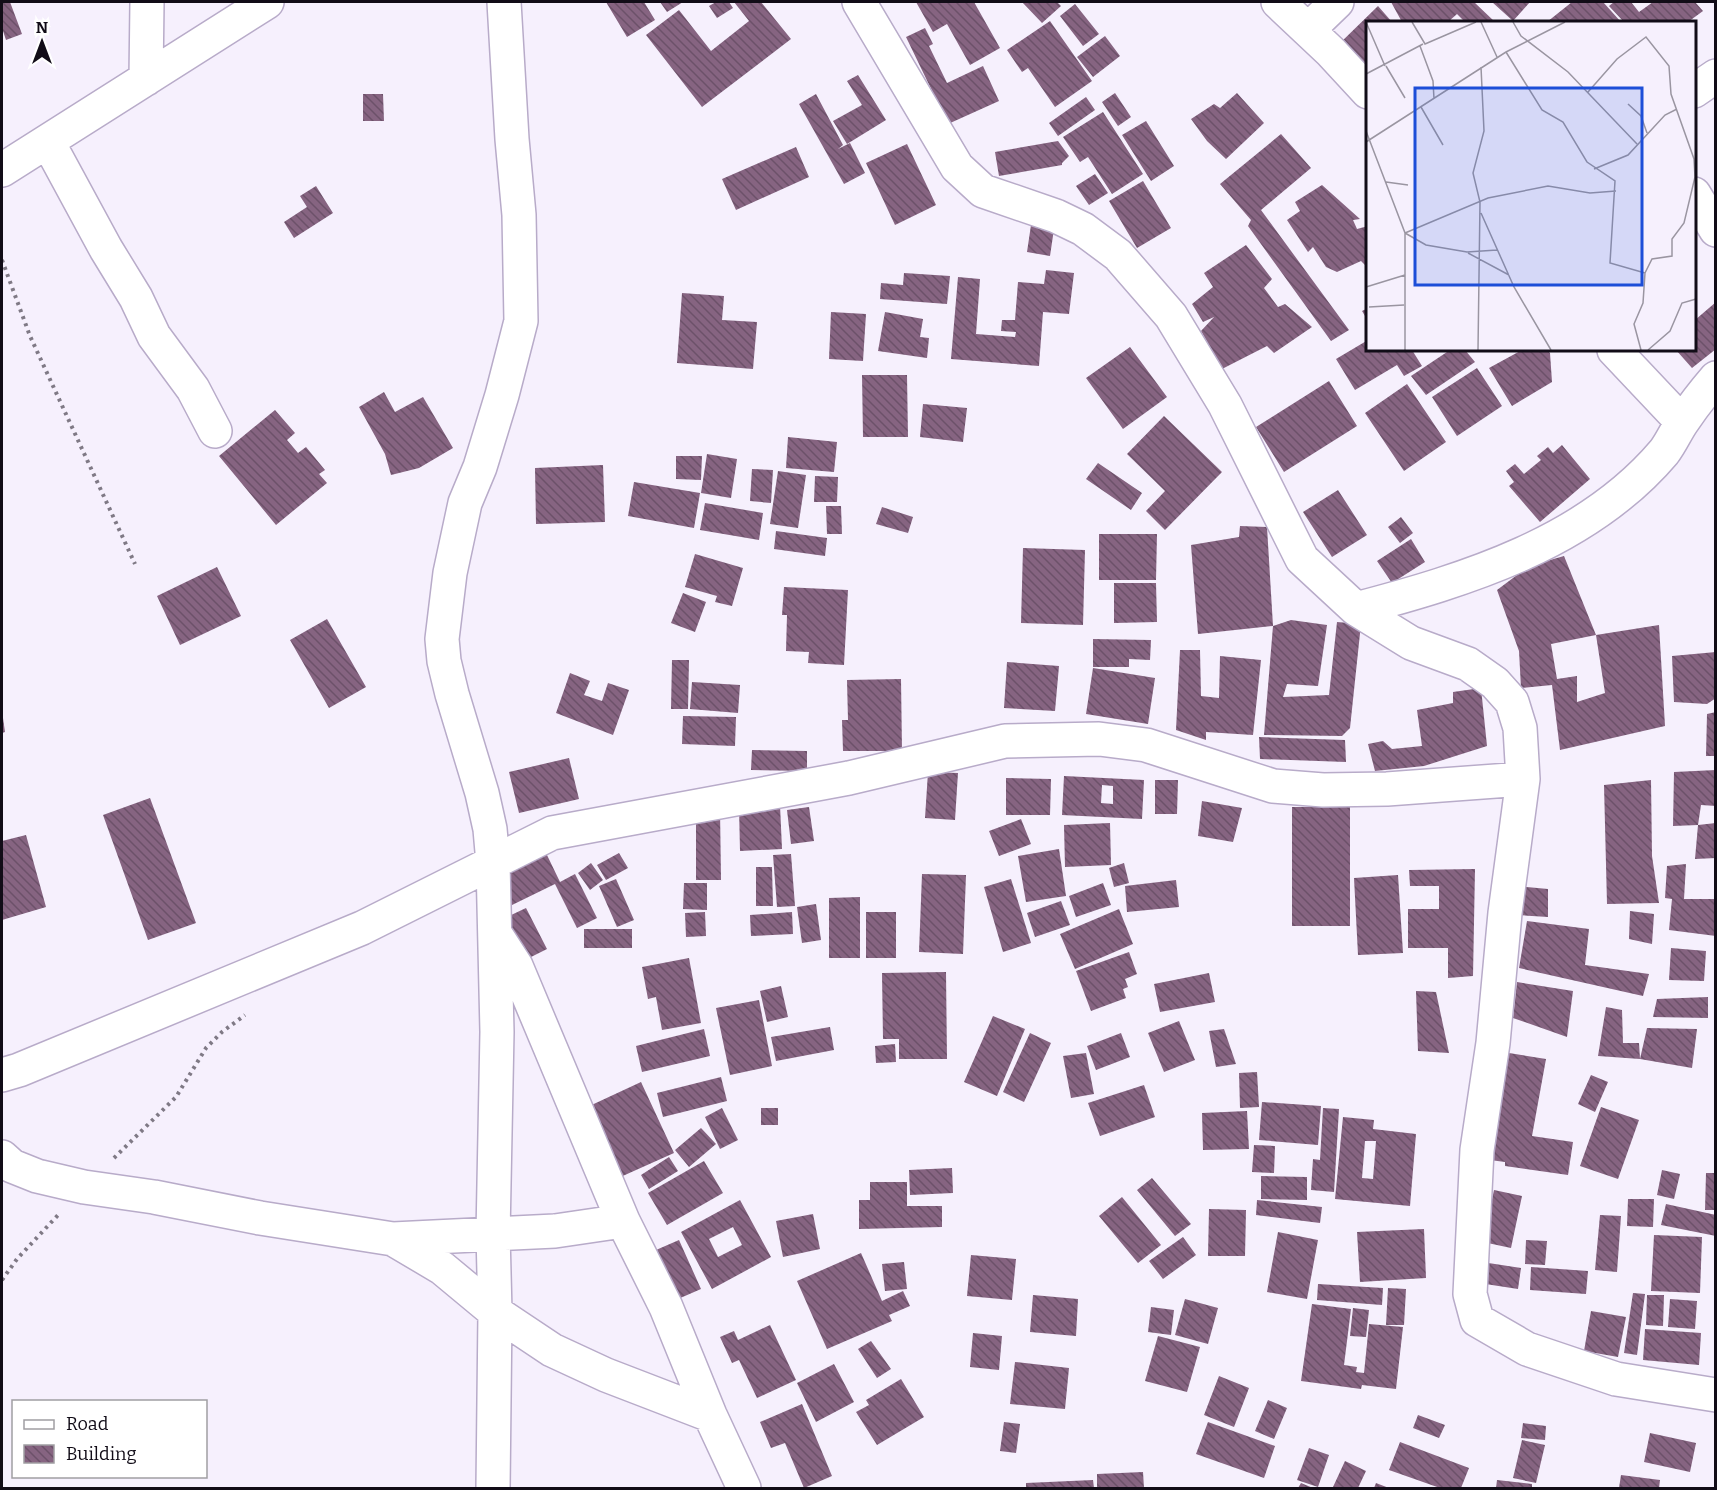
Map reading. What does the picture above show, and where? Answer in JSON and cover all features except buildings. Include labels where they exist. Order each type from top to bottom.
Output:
[{"type":"street","points":[[146,79],[147,2]]},
{"type":"street","points":[[2,170],[267,2]]},
{"type":"street","points":[[493,1488],[495,1312],[493,1234],[497,1032],[493,863],[482,793],[452,694],[444,661],[442,639],[450,573],[465,503],[480,467],[521,321],[519,215],[504,2]]},
{"type":"street","points":[[860,2],[957,167],[983,191],[1056,216],[1083,229],[1118,255],[1171,316],[1225,405],[1302,559],[1356,609],[1411,643],[1468,664],[1494,683],[1512,702],[1520,728],[1523,779],[1505,913],[1493,1043],[1478,1150],[1470,1294],[1478,1320],[1527,1349],[1616,1379],[1716,1395]]},
{"type":"street","points":[[1278,2],[1366,90]]},
{"type":"street","points":[[1308,30],[1337,2]]},
{"type":"street","points":[[1696,90],[1716,76]]},
{"type":"street","points":[[48,142],[136,298],[154,336],[193,389],[215,431]]},
{"type":"street","points":[[1696,196],[1716,230]]},
{"type":"street","points":[[1615,351],[1682,422]]},
{"type":"street","points":[[1356,609],[1447,583],[1521,554],[1563,533],[1611,502],[1665,452],[1682,422],[1716,378]]},
{"type":"street","points":[[2,1075],[362,928],[552,833],[849,778],[1005,741],[1099,738],[1146,745],[1273,786],[1323,790],[1387,789],[1523,779]]},
{"type":"street","points":[[494,932],[516,966],[623,1221],[666,1308],[744,1488]]},
{"type":"street","points":[[2,1157],[12,1166],[37,1176],[84,1187],[393,1239],[555,1231],[623,1221]]},
{"type":"street","points":[[393,1239],[442,1268],[495,1312],[552,1350],[606,1375],[710,1414]]},
{"type":"path","points":[[2,260],[30,336],[135,564]]},
{"type":"path","points":[[2,1280],[17,1260],[84,1187],[176,1097],[206,1048],[222,1032],[253,1010]]}]
